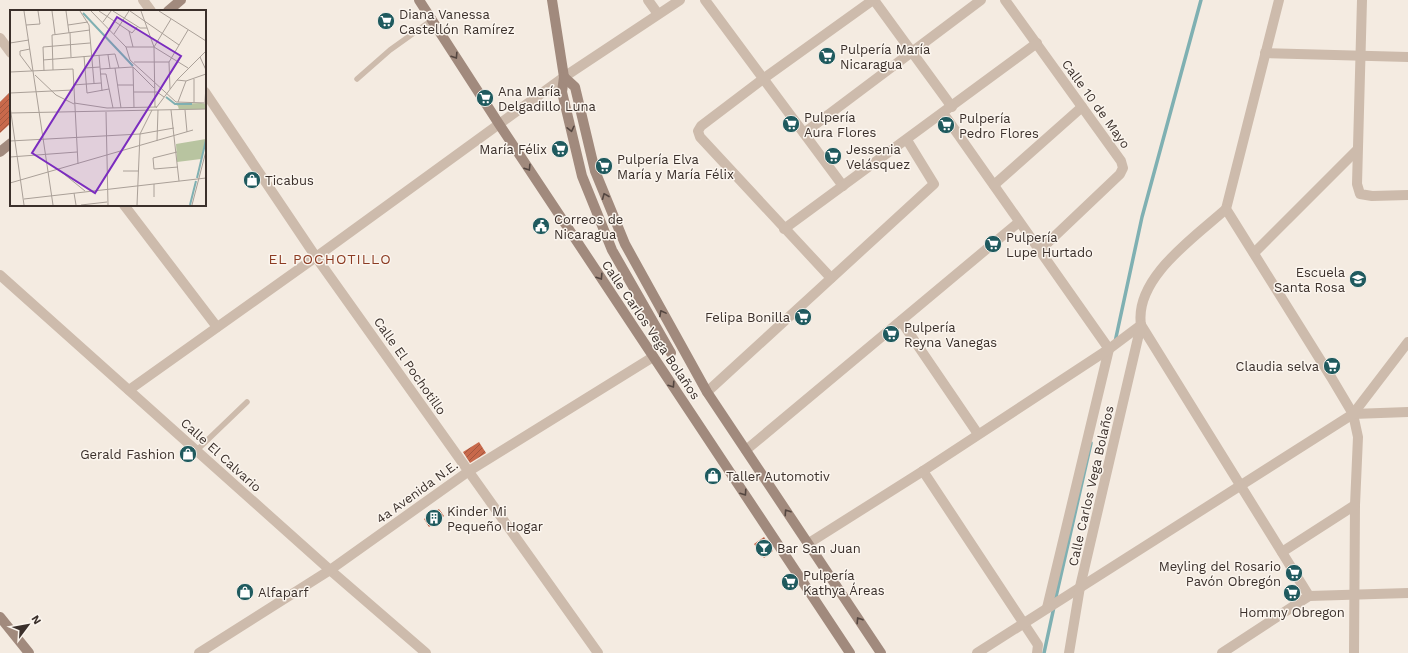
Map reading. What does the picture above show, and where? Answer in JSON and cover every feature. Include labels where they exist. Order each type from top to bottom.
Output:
[{"type":"street","points":[[143,0],[150,10]]},
{"type":"street","points":[[169,10],[181,0]]},
{"type":"street","name":"Calle Carlos Vega Bolaños","points":[[419,0],[499,124],[850,653]]},
{"type":"street","points":[[552,0],[564,77],[562,92],[582,176],[612,250],[671,353]]},
{"type":"street","points":[[648,0],[658,14]]},
{"type":"street","points":[[129,390],[316,257],[564,77],[680,0]]},
{"type":"street","points":[[705,0],[843,186]]},
{"type":"street","points":[[831,278],[700,137],[698,132],[701,126],[763,79],[874,0],[913,53],[994,185],[1019,222],[1111,348],[1047,608]]},
{"type":"street","points":[[804,134],[982,0]]},
{"type":"street","name":"Calle 10 de Mayo","points":[[1005,0],[1121,161],[1123,168],[1120,174],[1040,250]]},
{"type":"street","points":[[1279,0],[1264,53],[1226,209],[1332,377],[1352,414],[1358,437],[1355,505],[1354,653]]},
{"type":"street","points":[[1362,0],[1357,184],[1360,194],[1372,196],[1408,195]]},
{"type":"street","points":[[0,38],[10,52]]},
{"type":"street","points":[[784,229],[1037,43]]},
{"type":"street","points":[[1264,53],[1360,57],[1408,57]]},
{"type":"street","name":"Calle Carlos Vega Bolaños","points":[[564,77],[575,87],[595,171],[625,244],[681,347],[707,392],[881,653]]},
{"type":"street","name":"Calle El Pochotillo","points":[[206,93],[316,257],[598,653]]},
{"type":"street","points":[[994,185],[1082,107]]},
{"type":"street","points":[[707,392],[934,184],[907,140]]},
{"type":"street","points":[[0,152],[10,144]]},
{"type":"street","points":[[1254,254],[1357,150]]},
{"type":"street","points":[[125,206],[217,327]]},
{"type":"street","name":"Calle Carlos Vega Bolaños","points":[[1069,653],[1080,587],[1141,325],[1140,315],[1144,298],[1148,288],[1163,266],[1226,209]]},
{"type":"street","points":[[746,450],[1019,222]]},
{"type":"street","name":"Calle El Calvario","points":[[1,280],[129,390],[330,570],[426,653]]},
{"type":"street","points":[[901,321],[978,434]]},
{"type":"street","points":[[808,543],[923,471],[1111,348],[1141,325],[1309,596]]},
{"type":"street","points":[[977,653],[1352,414],[1408,342]]},
{"type":"street","points":[[655,360],[681,347]]},
{"type":"street","name":"4a Avenida N.E.","points":[[198,653],[330,570],[469,471],[655,360]]},
{"type":"street","points":[[1352,414],[1408,412]]},
{"type":"street","points":[[923,471],[1038,645],[1037,653]]},
{"type":"street","points":[[1282,552],[1355,505]]},
{"type":"street","points":[[1222,653],[1309,596],[1408,593]]},
{"type":"street","points":[[0,617],[29,653]]},
{"type":"lane","points":[[358,79],[390,50],[432,20]]},
{"type":"lane","points":[[196,450],[247,402]]},
{"type":"building","points":[[10,92],[10,124],[0,133],[0,102]]},
{"type":"building","points":[[479,442],[486,453],[470,463],[463,452]]},
{"type":"building","name":"Taller Automotiv","points":[[713,468],[720,477],[712,483],[706,474]]},
{"type":"building","name":"Kinder Mi Pequeño Hogar","points":[[439,509],[444,516],[429,527],[424,519]]},
{"type":"building","name":"Bar San Juan","points":[[764,537],[773,551],[764,558],[754,544]]},
{"type":"building","name":"Alfaparf","points":[[245,584],[252,596],[244,601],[237,589]]},
{"type":"waterway","points":[[1115,342],[1142,217],[1201,0]]},
{"type":"waterway","points":[[1055,601],[1091,443]]},
{"type":"waterway","points":[[1044,653],[1054,607]]},
{"type":"place","name":"Diana Vanessa Castellón Ramírez","points":[[386,21]]},
{"type":"place","name":"Pulpería María Nicaragua","points":[[827,56]]},
{"type":"place","name":"Ana María Delgadillo Luna","points":[[485,98]]},
{"type":"place","name":"Pulpería Aura Flores","points":[[791,124]]},
{"type":"place","name":"Pulpería Pedro Flores","points":[[946,125]]},
{"type":"place","name":"María Félix","points":[[560,149]]},
{"type":"place","name":"Jessenia Velásquez","points":[[833,156]]},
{"type":"place","name":"Pulpería Elva María y María Félix","points":[[604,166]]},
{"type":"place","name":"Ticabus","points":[[252,180]]},
{"type":"place","name":"Correos de Nicaragua","points":[[541,226]]},
{"type":"place","name":"Pulpería Lupe Hurtado","points":[[993,244]]},
{"type":"place","name":"Escuela Santa Rosa","points":[[1358,279]]},
{"type":"place","name":"Felipa Bonilla","points":[[803,317]]},
{"type":"place","name":"Pulpería Reyna Vanegas","points":[[891,334]]},
{"type":"place","name":"Claudia selva","points":[[1332,366]]},
{"type":"place","name":"Gerald Fashion","points":[[188,454]]},
{"type":"place","name":"Taller Automotiv","points":[[713,476]]},
{"type":"place","name":"Kinder Mi Pequeño Hogar","points":[[434,518]]},
{"type":"place","name":"Bar San Juan","points":[[764,548]]},
{"type":"place","name":"Meyling del Rosario Pavón Obregón","points":[[1294,573]]},
{"type":"place","name":"Pulpería Kathya Áreas","points":[[790,582]]},
{"type":"place","name":"Alfaparf","points":[[245,592]]},
{"type":"place","name":"Hommy Obregon","points":[[1292,593]]},
{"type":"district","name":"EL POCHOTILLO","points":[[330,259]]}]
